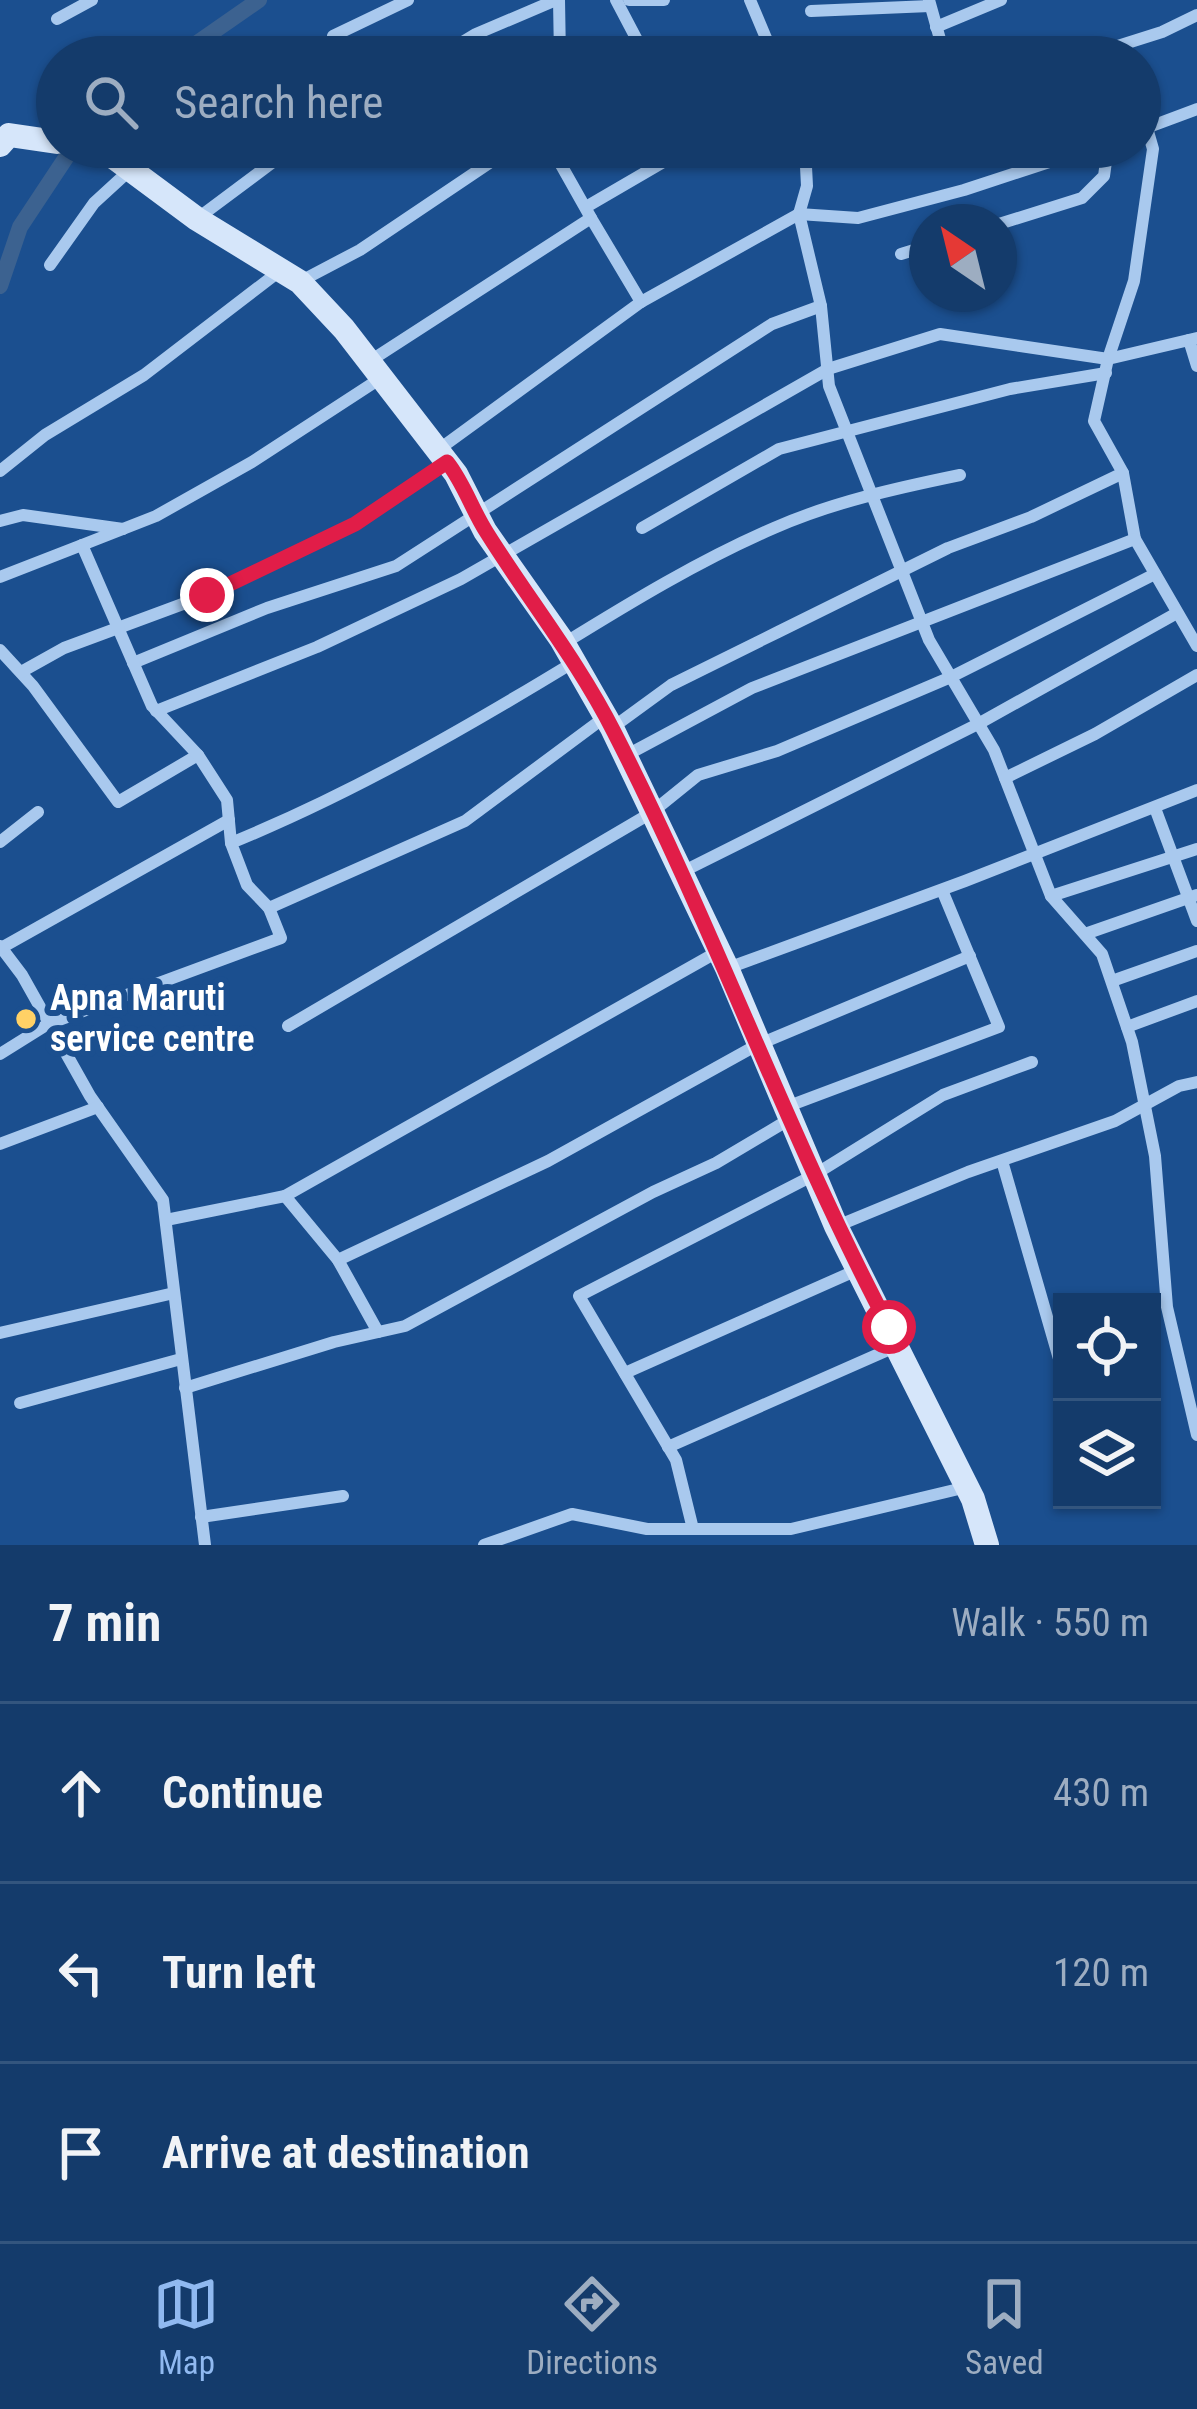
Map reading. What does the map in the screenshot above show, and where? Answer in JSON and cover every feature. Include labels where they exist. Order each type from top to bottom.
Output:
[{"type":"street","points":[[57,19],[92,0]]},
{"type":"street","points":[[333,35],[409,0]]},
{"type":"street","points":[[473,36],[557,0],[559,36]]},
{"type":"street","points":[[616,0],[635,36]]},
{"type":"street","points":[[628,0],[664,0]]},
{"type":"street","points":[[750,0],[766,36]]},
{"type":"street","points":[[936,27],[1000,0]]},
{"type":"street","points":[[812,11],[930,3],[939,36]]},
{"type":"street","points":[[1153,36],[1197,14]]},
{"type":"street","points":[[1161,123],[1197,109]]},
{"type":"street","points":[[3,137],[36,140]]},
{"type":"street","points":[[127,168],[197,220],[291,276],[375,369],[442,456],[569,653],[609,722],[723,960],[836,1226],[967,1487],[987,1545]]},
{"type":"street","points":[[197,220],[265,168]]},
{"type":"street","points":[[0,471],[45,435],[291,276],[360,250],[482,168]]},
{"type":"street","points":[[562,168],[641,302]]},
{"type":"street","points":[[0,577],[156,516],[252,462],[588,213],[657,168]]},
{"type":"street","points":[[806,168],[807,186],[799,214],[821,306],[830,386],[922,622],[1005,778],[1052,896],[1102,954],[1127,1027],[1155,1156],[1167,1307],[1196,1426]]},
{"type":"street","points":[[21,672],[64,648],[207,595],[355,524],[641,302],[799,214],[858,218],[1032,168]]},
{"type":"street","points":[[1017,218],[1082,198],[1104,176],[1105,168]]},
{"type":"street","points":[[1150,168],[1134,281],[1094,421],[1123,473],[1135,539],[1197,646]]},
{"type":"street","points":[[50,265],[94,203],[130,170]]},
{"type":"street","points":[[902,254],[909,252]]},
{"type":"street","points":[[133,663],[267,608],[396,566],[772,324],[821,306]]},
{"type":"street","points":[[156,711],[317,647],[503,557],[828,369],[940,334],[1107,366]]},
{"type":"street","points":[[642,528],[778,449],[1107,366],[1193,339],[1197,367]]},
{"type":"street","points":[[268,908],[464,821],[671,685],[902,572],[1123,473]]},
{"type":"street","points":[[231,843],[463,729],[641,595],[775,528],[871,494],[959,475]]},
{"type":"street","points":[[0,521],[22,515],[123,529]]},
{"type":"street","points":[[625,756],[752,688],[1135,539]]},
{"type":"street","points":[[0,1054],[48,1024],[281,938],[268,908],[247,885],[231,843],[227,800],[198,755],[156,711],[82,545]]},
{"type":"street","points":[[288,1026],[652,813],[698,775],[777,752],[951,677],[1155,574]]},
{"type":"street","points":[[681,873],[978,724],[1177,613]]},
{"type":"street","points":[[0,650],[118,802],[198,755]]},
{"type":"street","points":[[1005,778],[1096,734],[1197,675]]},
{"type":"street","points":[[166,1220],[285,1196],[723,960],[942,890],[1197,790]]},
{"type":"street","points":[[1155,808],[1193,896],[1197,921]]},
{"type":"street","points":[[0,842],[38,812]]},
{"type":"street","points":[[205,1545],[164,1200],[98,1107],[6,963],[1,947],[229,820]]},
{"type":"street","points":[[1052,896],[1197,849]]},
{"type":"street","points":[[185,1388],[334,1342],[405,1326],[716,1163],[788,1113],[999,1027],[942,890]]},
{"type":"street","points":[[1085,934],[1193,896]]},
{"type":"street","points":[[1112,981],[1197,951]]},
{"type":"street","points":[[338,1260],[548,1161],[757,1046],[970,956]]},
{"type":"street","points":[[1127,1027],[1197,1001]]},
{"type":"street","points":[[693,1529],[676,1460],[579,1296],[814,1175],[943,1095],[1032,1062]]},
{"type":"street","points":[[836,1226],[1115,1121],[1179,1086],[1197,1082]]},
{"type":"street","points":[[0,1144],[98,1107]]},
{"type":"street","points":[[1002,1161],[1053,1338]]},
{"type":"street","points":[[285,1196],[338,1260],[379,1332]]},
{"type":"street","points":[[625,1373],[859,1270]]},
{"type":"street","points":[[0,1334],[174,1293]]},
{"type":"street","points":[[668,1447],[898,1346]]},
{"type":"street","points":[[20,1403],[181,1359]]},
{"type":"street","points":[[484,1545],[572,1514],[647,1529],[791,1529],[967,1487]]},
{"type":"street","points":[[202,1516],[343,1496]]},
{"type":"waterway","points":[[207,36],[259,0]]},
{"type":"waterway","points":[[0,286],[20,227],[59,168]]},
{"type":"place","name":"Apna Maruti service centre","points":[[26,1019]]},
{"type":"route","points":[[207,595],[355,524],[447,462],[485,531],[560,639],[612,728],[727,968],[836,1226],[889,1327]]}]
